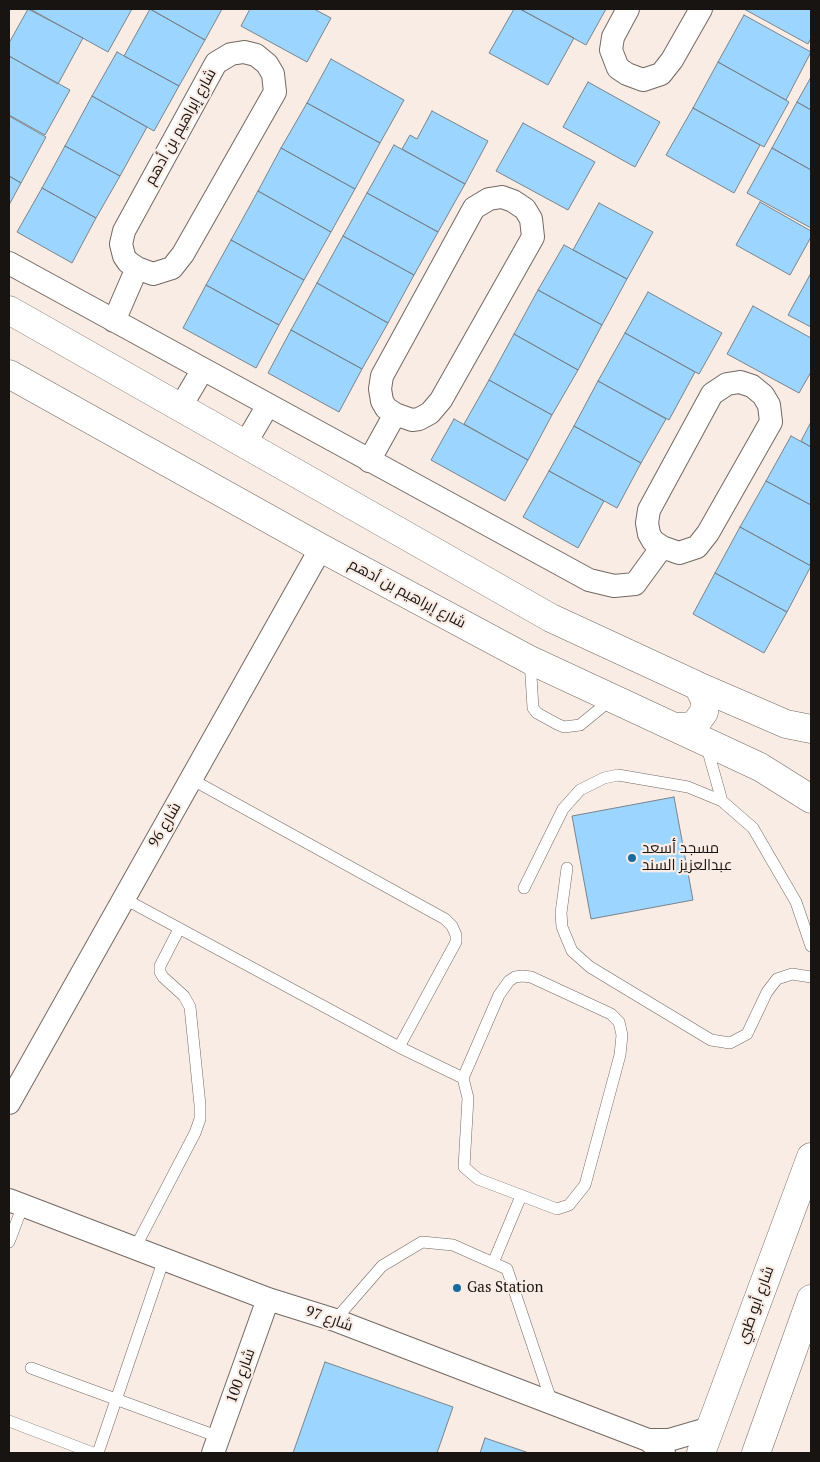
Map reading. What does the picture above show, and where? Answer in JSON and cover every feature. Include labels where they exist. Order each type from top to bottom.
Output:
[{"type":"street","points":[[628,9],[613,37],[611,50],[618,68],[626,74],[643,80],[661,74],[672,60],[701,9]]},
{"type":"street","name":"شارع إبراهيم بن أدهم","points":[[244,52],[256,55],[267,64],[273,74],[275,92],[172,268],[161,274],[154,274],[137,268],[128,262],[124,256],[122,244],[124,231],[216,63],[231,54],[244,52]]},
{"type":"street","points":[[502,198],[513,200],[525,209],[531,219],[533,237],[441,400],[430,414],[419,419],[412,420],[395,414],[386,408],[382,401],[380,389],[382,376],[474,208],[489,199],[502,198]]},
{"type":"street","points":[[9,263],[589,580],[614,586],[635,584],[662,547]]},
{"type":"street","points":[[114,321],[137,268]]},
{"type":"street","points":[[9,311],[244,446],[551,618],[698,686],[786,724],[811,728]]},
{"type":"street","points":[[180,408],[203,369]]},
{"type":"street","name":"شارع إبراهيم بن أدهم","points":[[9,374],[321,548],[530,660],[678,727],[760,767],[811,800]]},
{"type":"street","points":[[740,382],[752,386],[764,395],[769,405],[771,422],[708,533],[697,547],[679,553],[662,547],[653,541],[650,534],[647,523],[649,510],[712,394],[727,384],[740,382]]},
{"type":"street","points":[[244,446],[268,405]]},
{"type":"street","points":[[369,461],[395,414]]},
{"type":"street","name":"شارع 96","points":[[10,1099],[321,548]]},
{"type":"street","points":[[678,727],[694,726],[704,712],[705,700],[698,686]]},
{"type":"street","name":"شارع أبو ظبي","points":[[701,1453],[811,1157]]},
{"type":"street","name":"شارع 97","points":[[16,1203],[268,1299],[335,1320],[552,1403],[656,1446],[710,1428]]},
{"type":"street","name":"شارع 100","points":[[216,1445],[268,1299]]},
{"type":"street","points":[[756,1453],[811,1299]]},
{"type":"lane","points":[[530,660],[533,708],[537,713],[557,724],[564,726],[580,725],[613,698]]},
{"type":"lane","points":[[705,740],[722,801]]},
{"type":"lane","points":[[524,888],[563,808],[570,798],[591,783],[618,775],[688,787],[722,801],[753,828],[796,902],[811,946]]},
{"type":"lane","points":[[191,778],[444,919],[452,926],[456,942],[399,1047]]},
{"type":"lane","points":[[567,868],[561,913],[562,927],[572,950],[590,967],[711,1040],[730,1043],[747,1034],[767,992],[777,978],[792,974],[811,978]]},
{"type":"lane","points":[[123,898],[399,1047],[463,1078]]},
{"type":"lane","points":[[135,1248],[195,1133],[200,1119],[190,1008],[184,996],[160,972],[160,966],[179,928]]},
{"type":"lane","points":[[515,977],[531,977],[611,1014],[619,1022],[622,1035],[620,1055],[585,1185],[569,1205],[557,1209],[521,1196],[478,1178],[464,1167],[468,1098],[463,1078],[489,1013],[499,995],[515,977]]},
{"type":"lane","points":[[493,1263],[521,1196]]},
{"type":"lane","points":[[9,1242],[16,1203]]},
{"type":"lane","points":[[335,1320],[382,1266],[422,1242],[453,1245],[507,1270],[552,1403]]},
{"type":"lane","points":[[98,1453],[164,1259]]},
{"type":"lane","points":[[31,1368],[116,1399],[216,1445]]},
{"type":"lane","points":[[10,1421],[93,1453]]},
{"type":"building","points":[[28,9],[83,38],[58,84],[9,56],[9,43]]},
{"type":"building","points":[[30,9],[132,9],[108,52]]},
{"type":"building","points":[[150,9],[205,40],[179,86],[124,56]]},
{"type":"building","points":[[150,9],[222,9],[205,40]]},
{"type":"building","points":[[250,9],[314,9],[331,18],[307,62],[241,26]]},
{"type":"building","points":[[514,9],[520,9],[574,38],[548,85],[489,53]]},
{"type":"building","points":[[520,9],[606,9],[586,45]]},
{"type":"building","points":[[744,9],[811,9],[811,38],[808,44]]},
{"type":"building","points":[[744,15],[811,52],[786,100],[718,62]]},
{"type":"building","points":[[117,52],[179,86],[154,131],[92,96]]},
{"type":"building","points":[[9,56],[70,90],[45,135],[9,115]]},
{"type":"building","points":[[331,59],[404,100],[380,143],[307,103]]},
{"type":"building","points":[[718,62],[789,102],[764,147],[693,108]]},
{"type":"building","points":[[811,77],[811,110],[797,102]]},
{"type":"building","points":[[588,82],[660,122],[635,167],[563,127]]},
{"type":"building","points":[[92,96],[147,127],[120,176],[65,146]]},
{"type":"building","points":[[797,102],[811,110],[811,170],[772,148]]},
{"type":"building","points":[[307,103],[380,143],[355,189],[281,148]]},
{"type":"building","points":[[693,108],[760,145],[734,193],[666,155]]},
{"type":"building","points":[[432,111],[488,141],[465,184],[402,149],[410,135],[417,139]]},
{"type":"building","points":[[9,116],[46,137],[21,183],[9,176]]},
{"type":"building","points":[[523,123],[595,162],[568,210],[496,171]]},
{"type":"building","points":[[394,145],[465,184],[438,232],[367,193]]},
{"type":"building","points":[[65,146],[120,176],[96,218],[42,188]]},
{"type":"building","points":[[281,148],[355,189],[331,232],[258,191]]},
{"type":"building","points":[[772,148],[811,170],[811,228],[747,193]]},
{"type":"building","points":[[9,176],[21,183],[9,205]]},
{"type":"building","points":[[42,188],[96,218],[72,263],[17,232]]},
{"type":"building","points":[[258,191],[331,232],[304,280],[231,240]]},
{"type":"building","points":[[367,193],[438,232],[414,275],[343,236]]},
{"type":"building","points":[[760,202],[811,231],[811,237],[790,275],[736,245]]},
{"type":"building","points":[[599,203],[653,232],[627,279],[573,250]]},
{"type":"building","points":[[343,236],[414,275],[388,323],[317,283]]},
{"type":"building","points":[[231,240],[304,280],[279,325],[206,285]]},
{"type":"building","points":[[564,245],[627,279],[602,325],[538,290]]},
{"type":"building","points":[[811,273],[811,327],[788,315]]},
{"type":"building","points":[[317,283],[388,323],[362,369],[291,330]]},
{"type":"building","points":[[206,285],[279,325],[256,368],[183,328]]},
{"type":"building","points":[[538,290],[602,325],[578,370],[514,334]]},
{"type":"building","points":[[648,292],[722,333],[699,374],[625,333]]},
{"type":"building","points":[[753,306],[811,338],[811,372],[799,393],[727,354]]},
{"type":"building","points":[[291,330],[362,369],[339,412],[268,373]]},
{"type":"building","points":[[625,333],[695,372],[669,420],[598,381]]},
{"type":"building","points":[[514,334],[578,370],[552,415],[489,380]]},
{"type":"building","points":[[489,380],[552,415],[528,460],[464,424]]},
{"type":"building","points":[[598,381],[666,419],[641,463],[574,426]]},
{"type":"building","points":[[454,419],[528,460],[505,501],[431,460]]},
{"type":"building","points":[[811,422],[811,447],[801,441]]},
{"type":"building","points":[[574,426],[641,463],[617,508],[549,471]]},
{"type":"building","points":[[791,436],[811,447],[811,505],[766,481]]},
{"type":"building","points":[[549,471],[604,501],[578,548],[523,517]]},
{"type":"building","points":[[766,481],[811,505],[811,566],[740,527]]},
{"type":"building","points":[[740,527],[811,566],[787,612],[715,573]]},
{"type":"building","points":[[715,573],[787,612],[764,653],[693,614]]},
{"type":"building","name":"مسجد أسعد عبدالعزيز السند","points":[[674,797],[693,900],[591,919],[572,816]]},
{"type":"building","points":[[325,1362],[453,1407],[437,1453],[293,1453]]},
{"type":"building","points":[[485,1438],[529,1453],[480,1453]]},
{"type":"place","name":"مسجد أسعد عبدالعزيز السند","points":[[632,858]]},
{"type":"place","name":"Gas Station","points":[[457,1288]]}]
